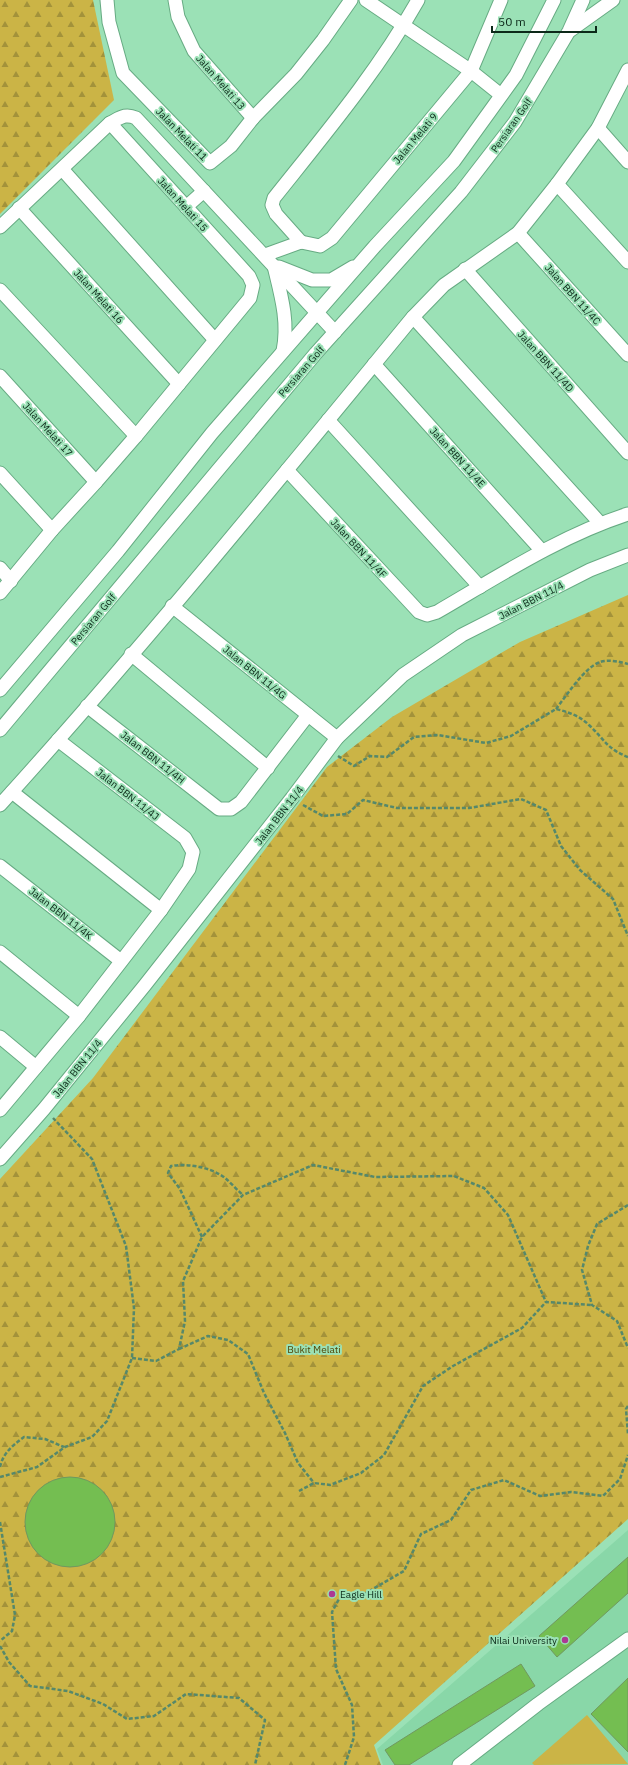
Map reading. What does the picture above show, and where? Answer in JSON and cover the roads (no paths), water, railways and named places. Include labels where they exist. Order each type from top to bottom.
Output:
[{"type":"street","name":"Jalan Melati 11","points":[[107,0],[109,22],[123,73],[210,163],[231,146],[253,118],[296,74],[323,40],[351,0]]},
{"type":"street","name":"Jalan Melati 13","points":[[175,0],[178,16],[194,51],[253,118]]},
{"type":"street","points":[[366,0],[471,71],[501,95]]},
{"type":"street","points":[[269,260],[301,242],[276,214],[272,205],[274,198],[337,119],[404,25],[418,0]]},
{"type":"street","name":"Jalan Melati 9","points":[[301,242],[320,246],[332,238],[471,71],[501,0]]},
{"type":"street","points":[[0,690],[118,551],[212,434],[360,263],[454,161],[516,75],[554,0]]},
{"type":"street","name":"Persiaran Golf","points":[[0,730],[275,401],[335,332],[462,192],[515,122],[569,31],[583,0]]},
{"type":"street","points":[[569,31],[613,0]]},
{"type":"street","points":[[0,804],[58,740],[172,606],[287,470],[413,316],[444,285],[518,233],[557,184],[598,128],[628,70]]},
{"type":"street","points":[[0,227],[110,123],[124,115],[130,115],[136,118],[335,332]]},
{"type":"street","name":"Jalan Melati 15","points":[[110,123],[249,276],[253,285],[250,298],[215,340]]},
{"type":"street","points":[[598,128],[628,162]]},
{"type":"street","points":[[0,593],[52,530],[136,436],[215,340],[62,169]]},
{"type":"street","points":[[557,184],[628,262]]},
{"type":"street","points":[[186,207],[204,191]]},
{"type":"street","name":"Jalan Melati 16","points":[[19,208],[179,384]]},
{"type":"street","name":"Jalan BBN 11/4C","points":[[518,233],[628,355]]},
{"type":"street","points":[[269,260],[312,280],[331,280],[360,263]]},
{"type":"street","points":[[269,260],[286,319],[286,337],[282,353]]},
{"type":"street","name":"Jalan BBN 11/4D","points":[[465,269],[628,453]]},
{"type":"street","points":[[0,290],[136,436]]},
{"type":"street","points":[[413,316],[600,523]]},
{"type":"street","name":"Jalan BBN 11/4E","points":[[374,364],[542,551]]},
{"type":"street","name":"Jalan Melati 17","points":[[0,376],[96,482]]},
{"type":"street","points":[[328,420],[480,587],[542,551],[600,523],[628,514]]},
{"type":"street","name":"Jalan BBN 11/4F","points":[[287,470],[419,612],[427,615],[437,612],[480,587]]},
{"type":"street","points":[[0,473],[52,530]]},
{"type":"street","name":"Jalan BBN 11/4","points":[[0,1159],[44,1109],[145,985],[292,798],[337,738],[403,675],[462,635],[590,570],[628,555]]},
{"type":"street","points":[[0,568],[11,580]]},
{"type":"street","name":"Jalan BBN 11/4G","points":[[172,606],[337,738]]},
{"type":"street","points":[[131,654],[268,768],[308,715]]},
{"type":"street","name":"Jalan BBN 11/4H","points":[[87,706],[219,809],[231,809],[241,802],[268,768]]},
{"type":"street","name":"Jalan BBN 11/4J","points":[[58,740],[185,838],[193,852],[189,869],[160,910]]},
{"type":"street","points":[[0,1110],[79,1016],[160,910],[12,792]]},
{"type":"street","name":"Jalan BBN 11/4K","points":[[0,866],[121,961]]},
{"type":"street","points":[[0,952],[79,1016]]},
{"type":"street","points":[[0,1037],[36,1067]]},
{"type":"street","points":[[459,1765],[538,1704],[628,1639]]},
{"type":"place","name":"Eagle Hill","points":[[332,1594]]},
{"type":"place","name":"Nilai University","points":[[565,1640]]},
{"type":"park label","name":"Bukit Melati","points":[[314,1349]]}]
